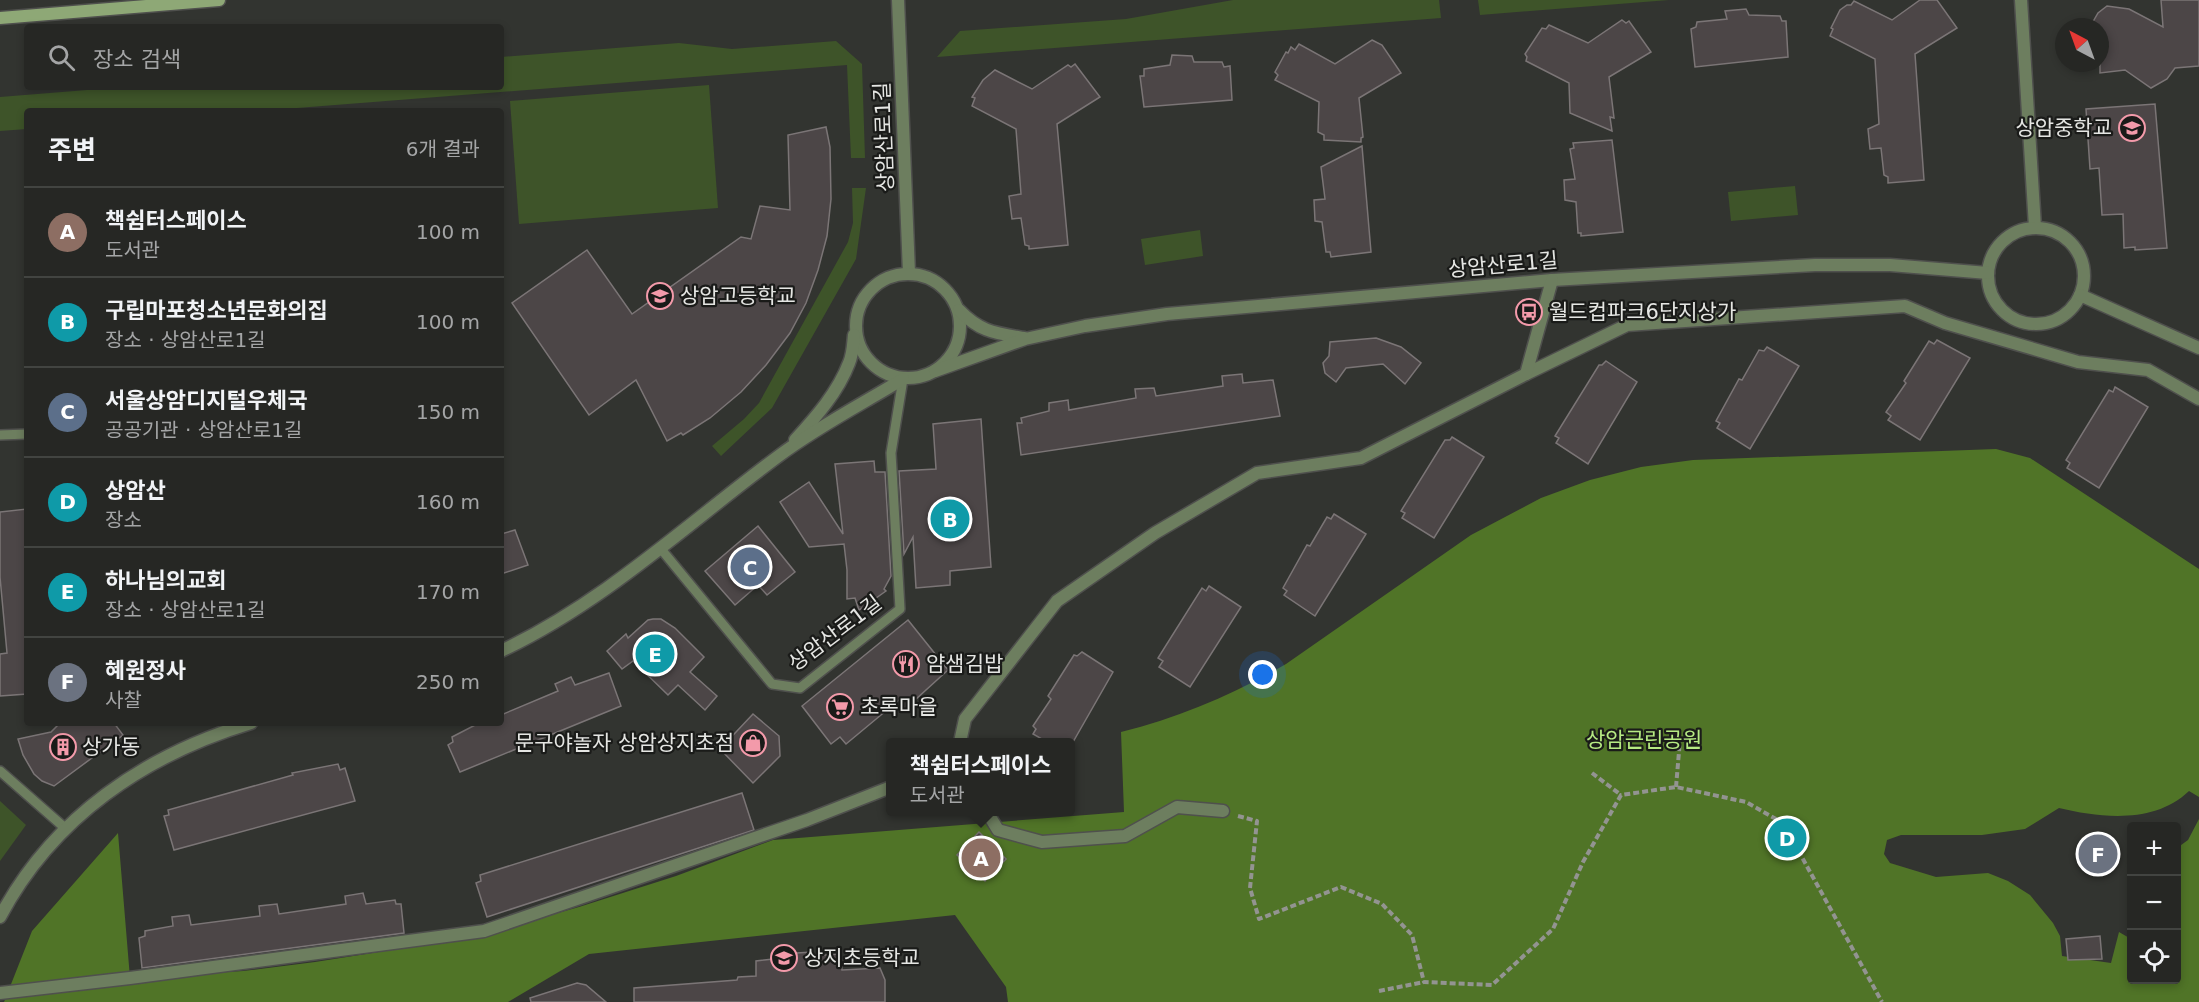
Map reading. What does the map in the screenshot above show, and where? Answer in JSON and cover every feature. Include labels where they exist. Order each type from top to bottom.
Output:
[{"type":"main road","points":[[0,18],[219,0]]},
{"type":"street","name":"상암산로1길","points":[[898,0],[909,273]]},
{"type":"street","points":[[2021,0],[2035,227]]},
{"type":"street","points":[[2035,227],[2051,230],[2065,237],[2076,249],[2083,264],[2084,280],[2080,295],[2071,309],[2057,319],[2041,323],[2025,322],[2009,316],[1997,305],[1990,290],[1988,273],[1992,256],[2002,241],[2017,231],[2035,227]]},
{"type":"street","name":"상암산로1길","points":[[935,371],[1025,339],[1085,326],[1167,314],[1552,280],[1815,265],[1890,265],[1988,273]]},
{"type":"street","points":[[783,453],[821,411],[839,384],[850,361],[857,310],[866,294],[880,281],[891,276],[909,273],[929,277],[949,292],[958,308],[972,323],[990,332],[1025,339]]},
{"type":"street","points":[[1526,374],[1552,280]]},
{"type":"street","points":[[2080,295],[2199,348]]},
{"type":"street","points":[[961,738],[965,719],[1057,601],[1155,533],[1257,473],[1361,458],[1627,325],[1905,306],[1945,323],[2078,362],[2148,370],[2199,399]]},
{"type":"street","points":[[855,330],[862,352],[873,366],[889,375],[903,379],[922,377],[935,371],[952,356],[959,339],[961,320],[958,308]]},
{"type":"street","points":[[504,649],[568,615],[620,581],[783,453],[831,421],[903,379]]},
{"type":"street","points":[[0,917],[29,872],[64,828],[96,800],[140,770],[192,744],[243,726]]},
{"type":"street","points":[[0,993],[141,977],[484,931],[807,820],[886,789]]},
{"type":"street","points":[[989,816],[998,830],[1042,842],[1125,836],[1177,807],[1223,811]]},
{"type":"lane","name":"상암산로1길","points":[[661,549],[772,684],[800,688],[900,609],[891,453],[903,379]]},
{"type":"lane","points":[[0,435],[24,434]]},
{"type":"lane","points":[[0,771],[64,828]]},
{"type":"path","points":[[1676,787],[1680,740]]},
{"type":"path","points":[[1592,773],[1621,795],[1676,787],[1746,802],[1783,823],[1882,1002]]},
{"type":"path","points":[[1379,991],[1424,982],[1492,985],[1553,929],[1583,862],[1621,795]]},
{"type":"path","points":[[1223,811],[1257,821],[1250,888],[1259,919],[1341,887],[1382,904],[1412,935],[1424,982]]},
{"type":"green space","points":[[1233,0],[1439,0],[1441,18],[937,57],[960,31],[1126,19]]},
{"type":"green space","points":[[1478,0],[1669,0],[1480,15]]},
{"type":"green space","points":[[836,41],[862,64],[865,158],[851,158],[847,65],[297,108],[24,108],[24,129],[0,131],[0,97],[87,90],[504,90],[504,57],[679,43],[732,49]]},
{"type":"green space","points":[[709,85],[718,208],[519,224],[510,101]]},
{"type":"green space","points":[[1795,186],[1798,215],[1731,221],[1728,192]]},
{"type":"green space","points":[[852,188],[866,188],[856,259],[772,408],[721,456],[712,446],[759,403],[848,242],[853,223]]},
{"type":"green space","points":[[1200,230],[1203,256],[1145,265],[1141,239]]},
{"type":"green space","name":"상암근린공원","points":[[1996,449],[2030,458],[2199,569],[2199,797],[2189,791],[2175,802],[2160,809],[2127,816],[2092,814],[2059,808],[2025,829],[1982,835],[1901,835],[1887,840],[1884,854],[1890,863],[1936,877],[1988,873],[2008,881],[2030,895],[2053,923],[2060,936],[2062,956],[2111,963],[2119,932],[2127,937],[2127,984],[2181,984],[2181,845],[2188,840],[2199,819],[2199,1002],[1008,1002],[1006,987],[955,915],[589,954],[508,1002],[4,1002],[32,931],[118,833],[130,978],[243,971],[404,948],[540,918],[579,907],[676,876],[773,840],[1124,812],[1121,732],[1185,712],[1226,695],[1286,664],[1471,535],[1541,498],[1590,480],[1641,467],[1693,460]]},
{"type":"green space","points":[[0,801],[26,825],[0,861]]},
{"type":"building","points":[[1920,0],[1937,0],[1957,28],[1915,54],[1924,180],[1888,183],[1888,177],[1884,175],[1881,148],[1870,149],[1868,129],[1879,124],[1875,59],[1830,36],[1833,29],[1831,28],[1840,10],[1854,1],[1892,20]]},
{"type":"building","name":"상암중학교","points":[[2161,0],[2199,0],[2199,66],[2175,68],[2167,79],[2151,88],[2125,70],[2109,72],[2109,18],[2095,18],[2098,13],[2107,6],[2129,9],[2163,27]]},
{"type":"building","points":[[1746,9],[1749,15],[1780,16],[1782,21],[1786,21],[1788,57],[1695,67],[1691,29],[1696,27],[1697,22],[1727,19],[1725,11]]},
{"type":"building","points":[[1622,20],[1626,23],[1629,21],[1651,52],[1609,77],[1614,118],[1610,117],[1612,131],[1570,113],[1569,83],[1526,61],[1525,54],[1542,28],[1546,29],[1549,25],[1588,43]]},
{"type":"building","points":[[1372,40],[1382,45],[1401,73],[1359,98],[1363,137],[1361,142],[1324,140],[1324,135],[1318,132],[1319,102],[1275,80],[1278,75],[1275,72],[1286,52],[1288,53],[1291,47],[1295,50],[1299,44],[1335,64]]},
{"type":"building","points":[[1172,55],[1192,56],[1194,62],[1222,62],[1224,67],[1230,66],[1232,100],[1144,107],[1140,76],[1144,76],[1144,69],[1170,65]]},
{"type":"building","points":[[1075,64],[1100,97],[1057,124],[1068,245],[1029,249],[1029,246],[1025,245],[1021,218],[1012,219],[1009,196],[1021,194],[1016,129],[972,106],[975,98],[972,97],[983,80],[995,70],[1032,89],[1068,65],[1071,67]]},
{"type":"building","points":[[2155,104],[2167,248],[2135,250],[2135,247],[2124,248],[2123,214],[2102,215],[2099,168],[2090,169],[2086,109]]},
{"type":"building","name":"상암고등학교","points":[[826,127],[830,147],[831,199],[827,236],[806,303],[790,333],[766,365],[741,392],[710,418],[683,435],[681,433],[667,441],[636,380],[589,415],[512,303],[587,250],[632,314],[741,237],[751,239],[760,206],[790,210],[788,135]]},
{"type":"building","points":[[1612,140],[1623,232],[1581,236],[1581,233],[1578,233],[1576,202],[1565,200],[1564,180],[1575,179],[1570,149],[1574,148],[1573,143]]},
{"type":"building","points":[[1362,146],[1371,252],[1331,257],[1330,252],[1326,252],[1322,222],[1315,221],[1314,200],[1325,199],[1321,167]]},
{"type":"building","points":[[1376,338],[1401,347],[1421,363],[1405,384],[1383,364],[1346,368],[1336,382],[1325,373],[1323,363],[1329,356],[1330,342]]},
{"type":"building","points":[[1937,340],[1970,358],[1920,440],[1888,420],[1891,416],[1886,412],[1906,383],[1904,381],[1929,341],[1934,344]]},
{"type":"building","points":[[1767,347],[1799,366],[1750,449],[1717,428],[1720,423],[1716,421],[1739,379],[1742,380],[1759,350],[1764,351]]},
{"type":"building","points":[[1606,361],[1637,382],[1588,464],[1556,443],[1559,438],[1555,436],[1599,365]]},
{"type":"building","points":[[1242,374],[1243,383],[1273,380],[1280,416],[1021,455],[1017,423],[1022,423],[1021,418],[1049,411],[1049,403],[1068,400],[1069,410],[1136,398],[1135,389],[1154,388],[1156,396],[1223,386],[1222,376]]},
{"type":"building","points":[[2115,387],[2148,407],[2099,488],[2067,468],[2070,463],[2066,460],[2109,390],[2113,392]]},
{"type":"building","points":[[981,419],[991,567],[950,571],[950,585],[916,588],[913,537],[904,554],[899,471],[936,469],[933,424]]},
{"type":"building","points":[[1452,437],[1484,457],[1434,538],[1402,518],[1405,513],[1401,511],[1445,440],[1450,440]]},
{"type":"building","points":[[874,461],[875,472],[885,472],[891,576],[884,589],[886,591],[859,610],[855,598],[847,599],[844,544],[809,547],[780,502],[809,482],[843,534],[835,464]]},
{"type":"building","points":[[24,509],[24,694],[0,696],[0,654],[7,653],[0,577],[0,512]]},
{"type":"building","points":[[1334,514],[1366,534],[1315,616],[1284,595],[1287,591],[1283,588],[1307,545],[1310,546],[1327,517],[1331,519]]},
{"type":"building","points":[[758,526],[795,572],[767,595],[758,585],[735,605],[705,571]]},
{"type":"building","points":[[515,530],[528,565],[504,573],[504,533]]},
{"type":"building","points":[[1209,586],[1241,607],[1190,687],[1159,667],[1163,661],[1158,658],[1202,588],[1206,591]]},
{"type":"building","points":[[661,619],[675,628],[704,657],[690,672],[717,696],[705,710],[678,685],[668,695],[633,661],[622,669],[607,651],[626,634],[628,638],[648,620]]},
{"type":"building","points":[[908,620],[948,670],[905,709],[899,700],[846,744],[840,737],[831,744],[802,706]]},
{"type":"building","points":[[1082,652],[1113,672],[1075,738],[1040,738],[1033,734],[1036,729],[1033,726],[1051,699],[1048,696],[1074,655],[1077,656]]},
{"type":"building","points":[[609,673],[621,706],[460,772],[448,745],[453,742],[452,737],[473,726],[504,726],[504,714],[558,691],[555,684],[571,677],[575,685]]},
{"type":"building","name":"문구야놀자 상암상지초점","points":[[753,714],[779,736],[780,756],[753,783],[720,749]]},
{"type":"building","name":"상가동","points":[[57,726],[116,726],[123,735],[54,786],[42,781],[34,774],[23,755],[18,739],[51,732]]},
{"type":"building","points":[[338,764],[340,770],[345,768],[355,801],[174,850],[164,816],[169,815],[168,810],[293,775],[292,773]]},
{"type":"building","points":[[742,793],[754,830],[487,917],[476,883],[481,881],[480,875]]},
{"type":"building","points":[[979,832],[1006,859],[985,881],[957,855]]},
{"type":"building","points":[[363,893],[366,904],[395,900],[396,904],[401,904],[404,933],[142,968],[139,938],[145,936],[145,931],[173,926],[172,917],[189,915],[191,925],[260,916],[259,906],[277,904],[279,914],[346,904],[345,896]]},
{"type":"building","points":[[2100,936],[2102,959],[2068,960],[2066,939]]},
{"type":"building","points":[[812,952],[812,956],[840,954],[842,970],[880,968],[885,980],[885,1002],[634,1002],[634,988],[737,980],[738,977],[756,976],[756,961],[782,958],[781,954]]},
{"type":"building","points":[[577,983],[586,985],[606,1002],[531,1002],[530,998]]},
{"type":"place","name":"상암중학교","points":[[2132,128]]},
{"type":"place","name":"상암고등학교","points":[[660,296]]},
{"type":"place","name":"월드컵파크6단지상가","points":[[1529,312]]},
{"type":"place","name":"구립마포청소년문화의집","points":[[950,519]]},
{"type":"place","name":"서울상암디지털우체국","points":[[750,567]]},
{"type":"place","name":"하나님의교회","points":[[655,654]]},
{"type":"place","name":"얌샘김밥","points":[[906,664]]},
{"type":"place","name":"초록마을","points":[[840,707]]},
{"type":"place","name":"문구야놀자 상암상지초점","points":[[753,743]]},
{"type":"place","name":"상가동","points":[[63,747]]},
{"type":"place","name":"상암산","points":[[1787,838]]},
{"type":"place","name":"혜원정사","points":[[2098,854]]},
{"type":"place","name":"책쉼터스페이스","points":[[981,858]]},
{"type":"place","name":"상지초등학교","points":[[784,958]]}]
